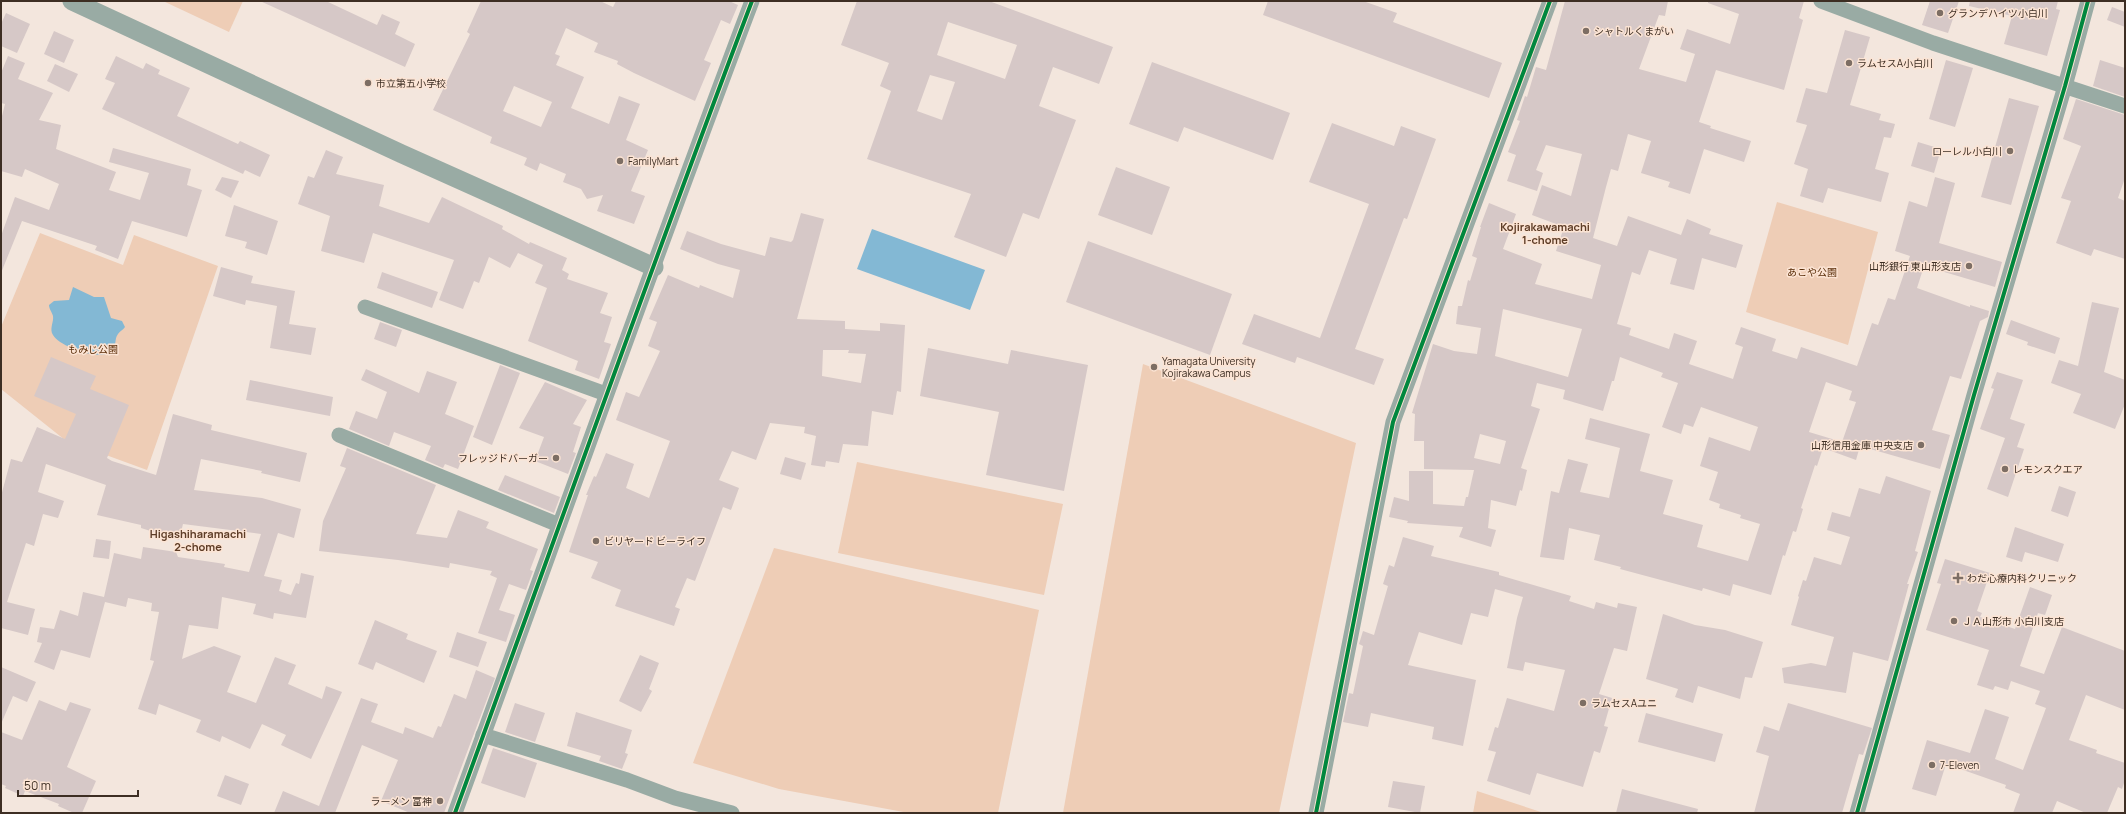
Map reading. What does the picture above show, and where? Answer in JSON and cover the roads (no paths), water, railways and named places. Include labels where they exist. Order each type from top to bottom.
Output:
[{"type":"street","points":[[72,1],[402,154],[654,267]]},
{"type":"street","points":[[455,813],[606,394],[752,1]]},
{"type":"street","points":[[1316,813],[1393,422],[1466,230],[1550,1]]},
{"type":"street","points":[[1821,1],[1933,43],[2125,106]]},
{"type":"street","points":[[1857,813],[1974,395],[2066,86],[2088,1]]},
{"type":"street","points":[[365,307],[606,394]]},
{"type":"street","points":[[339,435],[559,525]]},
{"type":"street","points":[[483,735],[627,780],[675,798],[732,813]]},
{"type":"water","points":[[872,229],[985,270],[970,310],[857,269]]},
{"type":"water","points":[[73,287],[94,297],[104,297],[111,318],[122,321],[125,327],[117,336],[112,351],[107,354],[99,355],[81,352],[57,340],[53,335],[51,330],[53,316],[49,305],[54,301],[69,300]]},
{"type":"place","name":"グランデハイツ小白川","points":[[1940,13]]},
{"type":"place","name":"シャトルくまがい","points":[[1586,31]]},
{"type":"place","name":"ラムセスA小白川","points":[[1849,63]]},
{"type":"place","name":"市立第五小学校","points":[[368,83]]},
{"type":"place","name":"ローレル小白川","points":[[2010,151]]},
{"type":"place","name":"FamilyMart","points":[[620,161]]},
{"type":"place","name":"山形銀行 東山形支店","points":[[1969,266]]},
{"type":"place","name":"Yamagata University Kojirakawa Campus","points":[[1154,367]]},
{"type":"place","name":"山形信用金庫 中央支店","points":[[1921,445]]},
{"type":"place","name":"フレッジドバーガー","points":[[556,458]]},
{"type":"place","name":"レモンスクエア","points":[[2005,469]]},
{"type":"place","name":"ビリヤード ビーライフ","points":[[596,541]]},
{"type":"place","name":"わだ心療内科クリニック","points":[[1958,578]]},
{"type":"place","name":"ＪＡ山形市 小白川支店","points":[[1954,621]]},
{"type":"place","name":"ラムセスAユニ","points":[[1583,703]]},
{"type":"place","name":"7-Eleven","points":[[1932,765]]},
{"type":"place","name":"ラーメン 富神","points":[[440,801]]},
{"type":"district","name":"Kojirakawamachi 1-chome","points":[[1545,233]]},
{"type":"district","name":"Higashiharamachi 2-chome","points":[[198,540]]},
{"type":"park label","name":"あこや公園","points":[[1812,272]]},
{"type":"park label","name":"もみじ公園","points":[[93,349]]}]
